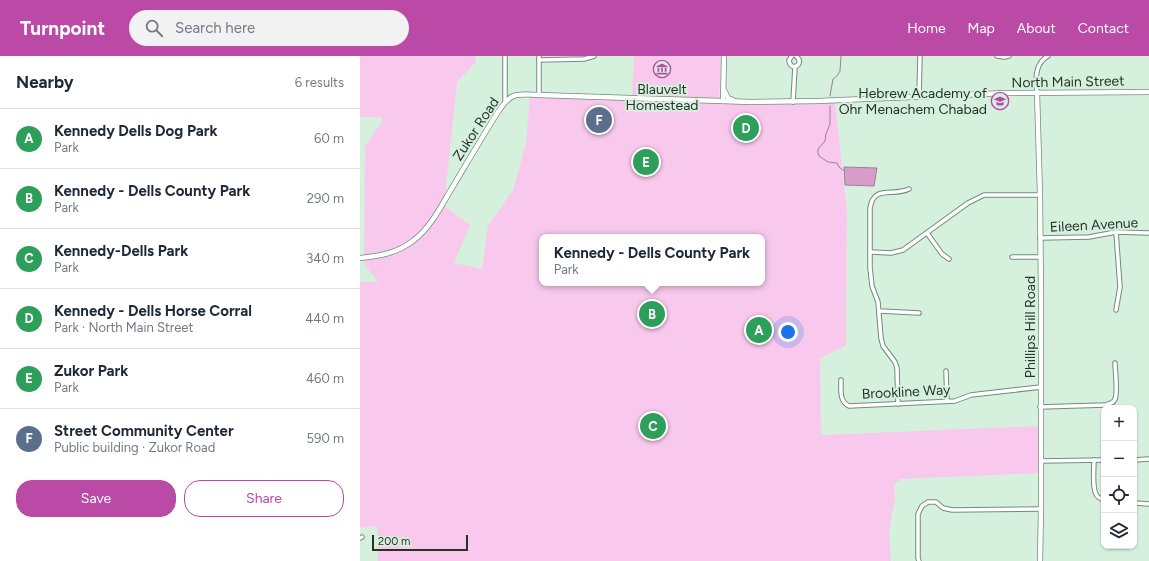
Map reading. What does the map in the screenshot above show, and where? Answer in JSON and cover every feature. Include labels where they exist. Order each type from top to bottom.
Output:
[{"type":"street","points":[[505,56],[505,101]]},
{"type":"street","points":[[539,95],[539,58],[584,59],[594,56]]},
{"type":"street","points":[[723,101],[724,56]]},
{"type":"street","points":[[792,56],[789,63],[791,66],[794,66]]},
{"type":"street","points":[[794,66],[798,65],[800,62],[799,58],[796,56]]},
{"type":"street","points":[[919,96],[920,56]]},
{"type":"street","points":[[997,56],[1009,56]]},
{"type":"street","points":[[1037,92],[1037,70],[1040,62],[1048,56]]},
{"type":"street","points":[[793,102],[794,66]]},
{"type":"street","points":[[724,85],[728,98],[739,102]]},
{"type":"street","name":"North Main Street","points":[[723,101],[818,102],[919,96],[1037,92],[1149,92]]},
{"type":"street","name":"Phillips Hill Road","points":[[1037,92],[1040,195],[1040,561]]},
{"type":"street","name":"Zukor Road","points":[[360,258],[397,251],[415,240],[423,233],[505,101],[514,95],[723,101]]},
{"type":"street","points":[[898,404],[897,368],[895,362],[883,346],[881,338],[880,310],[872,286],[870,268],[870,208],[876,194],[881,192],[900,192],[909,189]]},
{"type":"street","points":[[871,252],[897,252],[903,250],[968,203],[984,194],[1040,195]]},
{"type":"street","points":[[1116,232],[1120,286],[1116,310]]},
{"type":"street","name":"Eileen Avenue","points":[[1040,238],[1089,237],[1116,232],[1149,233]]},
{"type":"street","points":[[927,233],[942,254],[949,259]]},
{"type":"street","points":[[1012,257],[1040,257]]},
{"type":"street","points":[[880,310],[919,313]]},
{"type":"street","points":[[1040,408],[1105,405],[1112,402],[1116,398],[1115,363]]},
{"type":"street","points":[[946,371],[947,401]]},
{"type":"street","name":"Brookline Way","points":[[841,380],[841,398],[844,403],[849,406],[955,401],[971,395],[1041,387]]},
{"type":"street","points":[[1137,460],[1149,459]]},
{"type":"street","points":[[1094,460],[1094,488],[1096,495],[1101,498]]},
{"type":"street","points":[[1041,461],[1101,460]]},
{"type":"street","points":[[919,561],[918,514],[922,506],[928,502],[936,502],[943,508],[952,510],[1041,509]]},
{"type":"street","points":[[1137,503],[1149,504]]},
{"type":"shaded area","points":[[360,56],[475,56],[476,62],[457,82],[446,186],[446,207],[470,225],[454,263],[482,269],[488,226],[513,190],[526,143],[530,96],[716,102],[835,103],[847,212],[846,346],[820,358],[821,435],[1039,426],[1039,473],[901,479],[894,484],[895,503],[889,533],[891,561],[378,561],[377,526],[360,528],[360,282],[378,282],[364,264],[365,146],[382,122],[381,117],[360,117]]},
{"type":"shaded area","points":[[634,56],[721,56],[719,100],[632,97]]},
{"type":"shaded area","points":[[844,167],[877,168],[874,186],[845,185]]},
{"type":"waterway","points":[[830,96],[833,79],[840,71],[841,56]]},
{"type":"waterway","points":[[830,106],[830,124],[825,141],[818,149],[818,153],[819,156],[828,162],[837,163],[844,171]]},
{"type":"place","name":"Blauvelt Homestead","points":[[662,69]]},
{"type":"place","name":"Hebrew Academy of Ohr Menachem Chabad","points":[[1000,101]]},
{"type":"place","name":"Street Community Center","points":[[599,120]]},
{"type":"place","name":"Kennedy - Dells Horse Corral","points":[[746,128]]},
{"type":"place","name":"Zukor Park","points":[[646,162]]},
{"type":"place","name":"Kennedy - Dells County Park","points":[[652,314]]},
{"type":"place","name":"Kennedy Dells Dog Park","points":[[759,330]]},
{"type":"place","name":"Kennedy-Dells Park","points":[[653,426]]}]
